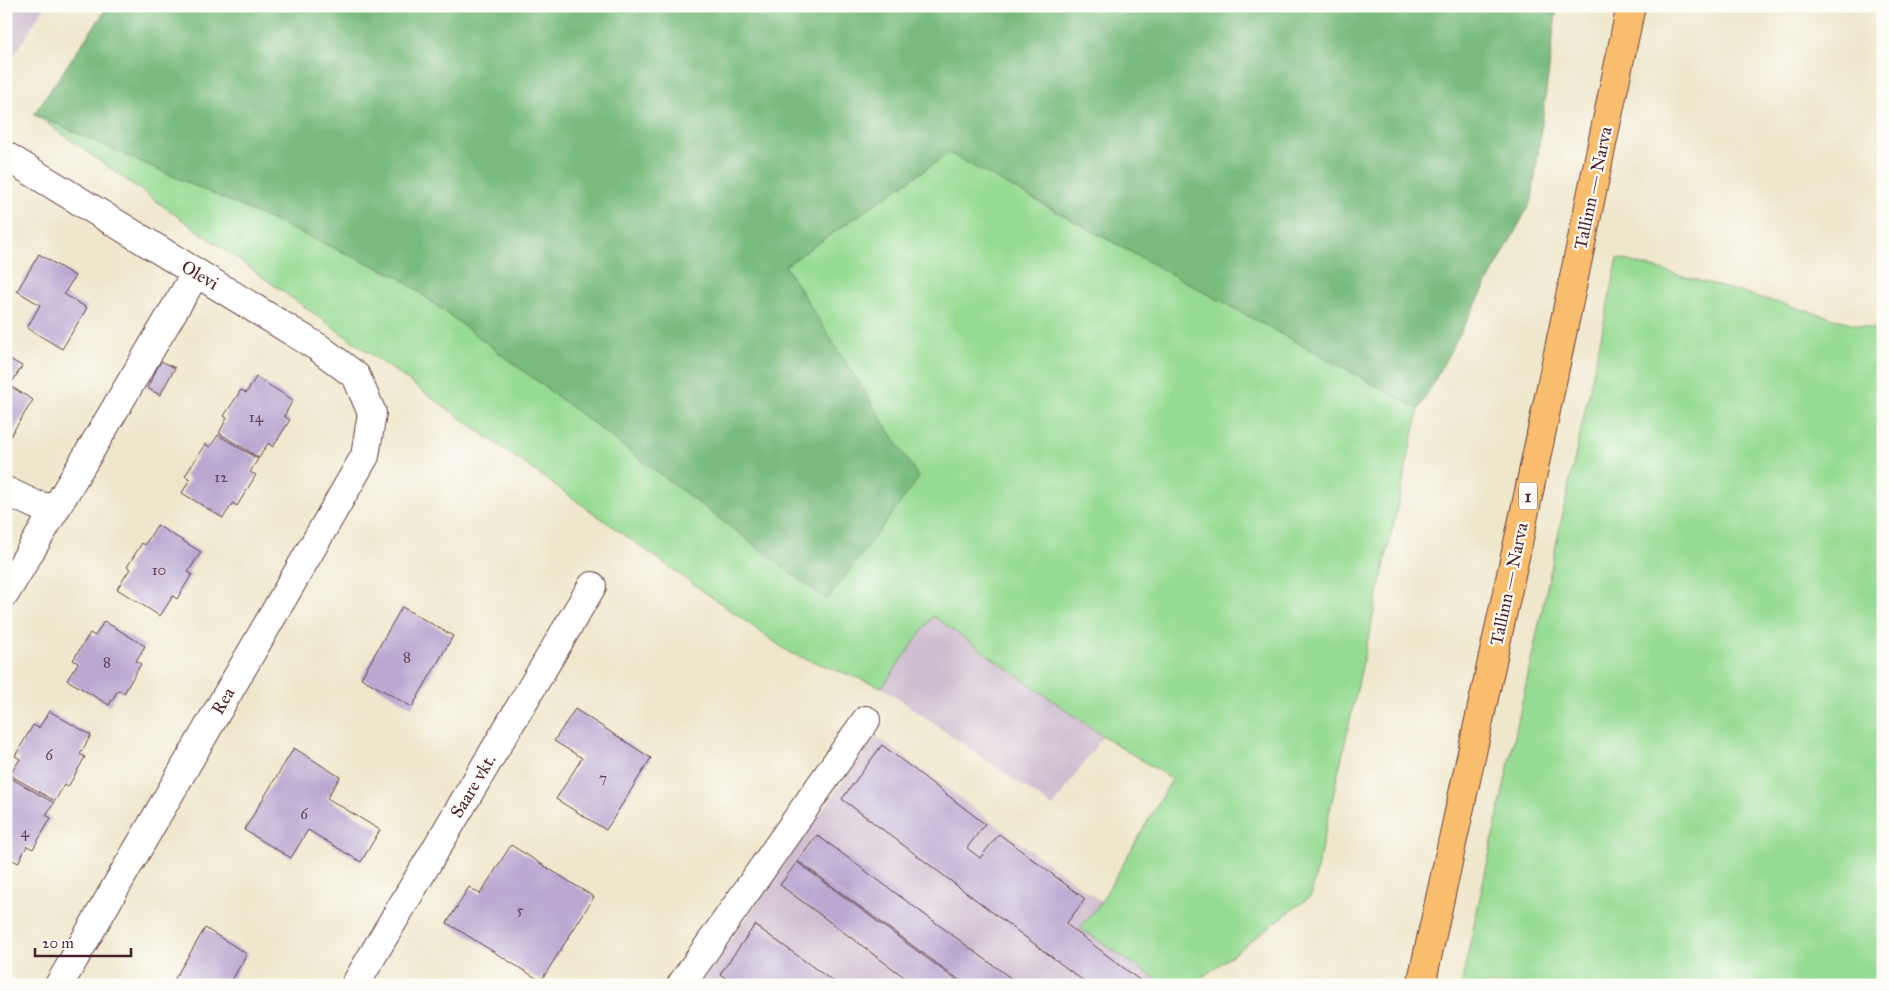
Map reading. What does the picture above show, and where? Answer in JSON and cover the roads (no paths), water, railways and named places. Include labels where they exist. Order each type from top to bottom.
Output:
[{"type":"highway","name":"Tallinn — Narva","points":[[1421,985],[1523,520],[1631,6]]},
{"type":"street","name":"Olevi","points":[[6,156],[319,348],[356,376],[372,413]]},
{"type":"street","points":[[6,592],[196,273]]},
{"type":"street","name":"Rea","points":[[59,985],[365,456],[372,413]]},
{"type":"street","points":[[6,491],[36,505],[55,509]]},
{"type":"street","name":"Saare vkt.","points":[[355,985],[592,586]]},
{"type":"street","points":[[681,985],[866,720]]}]
